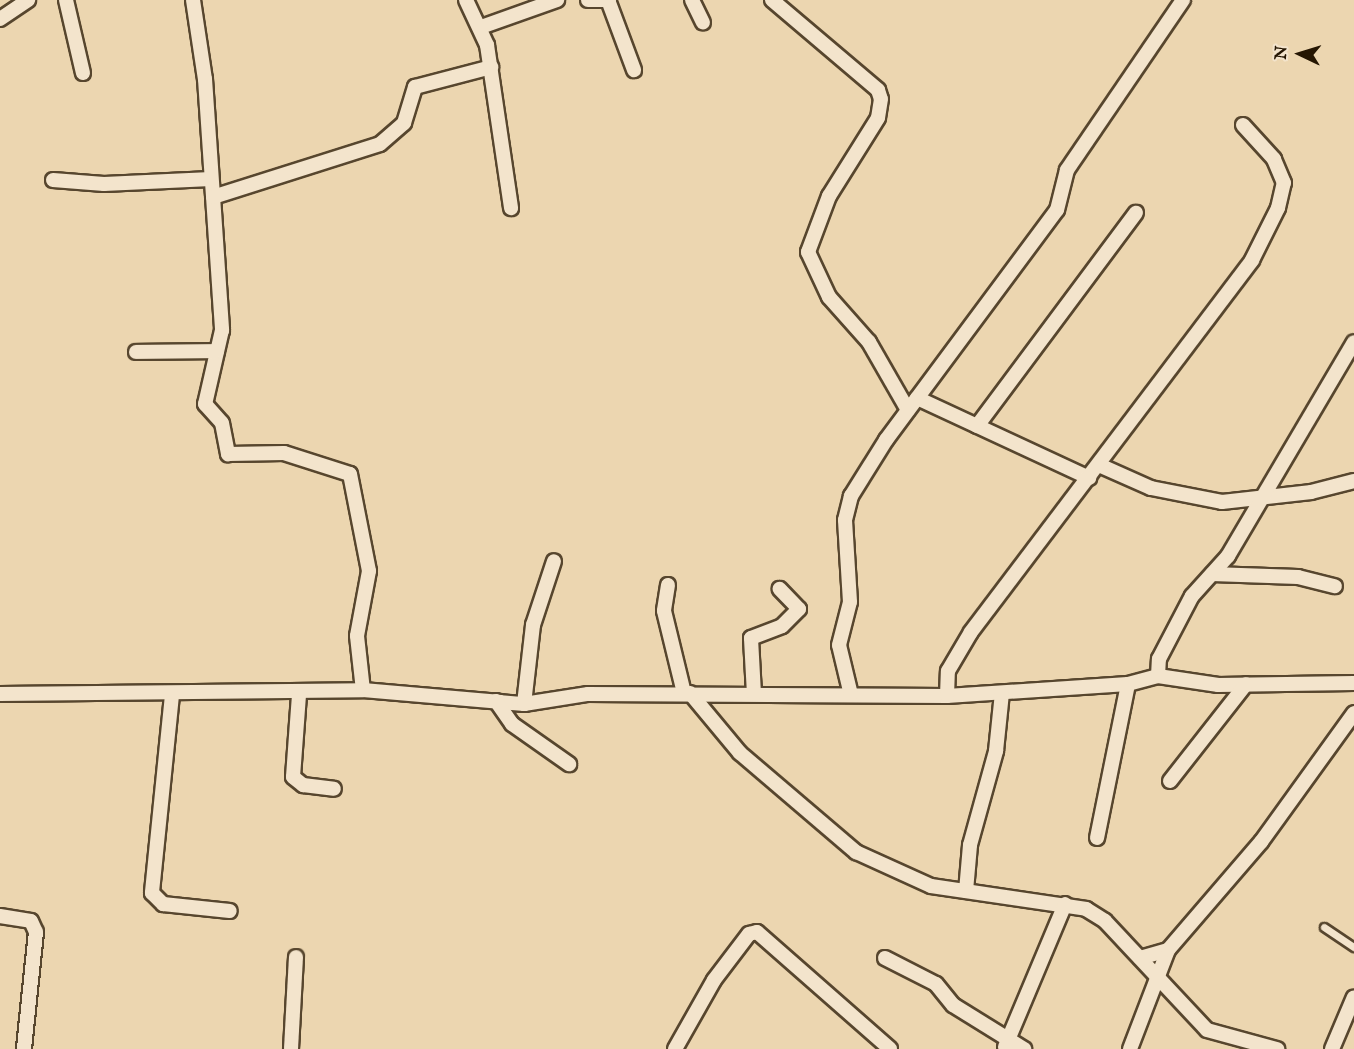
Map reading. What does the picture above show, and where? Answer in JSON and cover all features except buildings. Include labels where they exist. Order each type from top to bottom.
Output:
[{"type":"street","points":[[0,19],[28,0]]},
{"type":"street","points":[[66,0],[83,73]]},
{"type":"street","points":[[193,0],[213,197],[222,330],[205,404],[222,423],[228,454],[284,453],[350,474],[369,571],[357,636],[363,690]]},
{"type":"street","points":[[466,0],[481,27],[491,67],[511,208]]},
{"type":"street","points":[[481,27],[557,0]]},
{"type":"street","points":[[588,0],[609,0],[634,69]]},
{"type":"street","points":[[692,0],[703,23]]},
{"type":"street","points":[[772,0],[878,90],[881,99],[878,118],[829,196],[808,252],[830,297],[869,342],[913,404],[977,426],[1089,478]]},
{"type":"street","points":[[851,695],[839,645],[851,578],[844,520],[851,496],[913,404],[1057,210],[1067,170],[1184,0]]},
{"type":"street","points":[[213,197],[380,144],[404,123],[415,87],[491,67]]},
{"type":"street","points":[[947,696],[948,671],[971,632],[1252,260],[1278,208],[1282,174],[1243,125]]},
{"type":"street","points":[[53,180],[104,184],[211,179]]},
{"type":"street","points":[[977,426],[1136,213]]},
{"type":"street","points":[[1158,676],[1167,643],[1192,596],[1212,574],[1342,369],[1354,342]]},
{"type":"street","points":[[136,352],[217,351]]},
{"type":"street","points":[[1099,465],[1179,495],[1222,502],[1257,500],[1354,481]]},
{"type":"street","points":[[524,704],[533,625],[554,561]]},
{"type":"street","points":[[1212,574],[1298,577],[1335,586]]},
{"type":"street","points":[[668,585],[664,611],[687,693],[740,753],[821,827],[891,871],[966,891],[1065,904],[1105,921],[1207,1030],[1277,1049]]},
{"type":"street","points":[[754,694],[751,638],[782,626],[799,609],[780,589]]},
{"type":"street","points":[[0,694],[299,695],[363,690],[524,704],[588,694],[947,696],[1128,684],[1158,676],[1246,684],[1354,683]]},
{"type":"street","points":[[1097,838],[1128,684]]},
{"type":"street","points":[[1170,781],[1246,684]]},
{"type":"street","points":[[966,891],[970,845],[996,751],[1002,693]]},
{"type":"street","points":[[171,695],[152,893],[163,904],[230,911]]},
{"type":"street","points":[[299,695],[294,777],[303,785],[334,789]]},
{"type":"street","points":[[496,701],[512,724],[569,764]]},
{"type":"street","points":[[1130,1049],[1168,950],[1261,842],[1354,713]]},
{"type":"street","points":[[1005,1045],[1065,904]]},
{"type":"street","points":[[0,916],[27,920],[36,932],[24,1049]]},
{"type":"street","points":[[675,1049],[714,980],[749,934],[757,932],[890,1049]]},
{"type":"street","points":[[1140,958],[1168,950]]},
{"type":"street","points":[[291,1049],[296,957]]},
{"type":"street","points":[[885,958],[936,984],[953,1005],[1005,1045],[1024,1049]]},
{"type":"street","points":[[1332,1049],[1354,997]]},
{"type":"lane","points":[[1324,927],[1354,947]]}]
